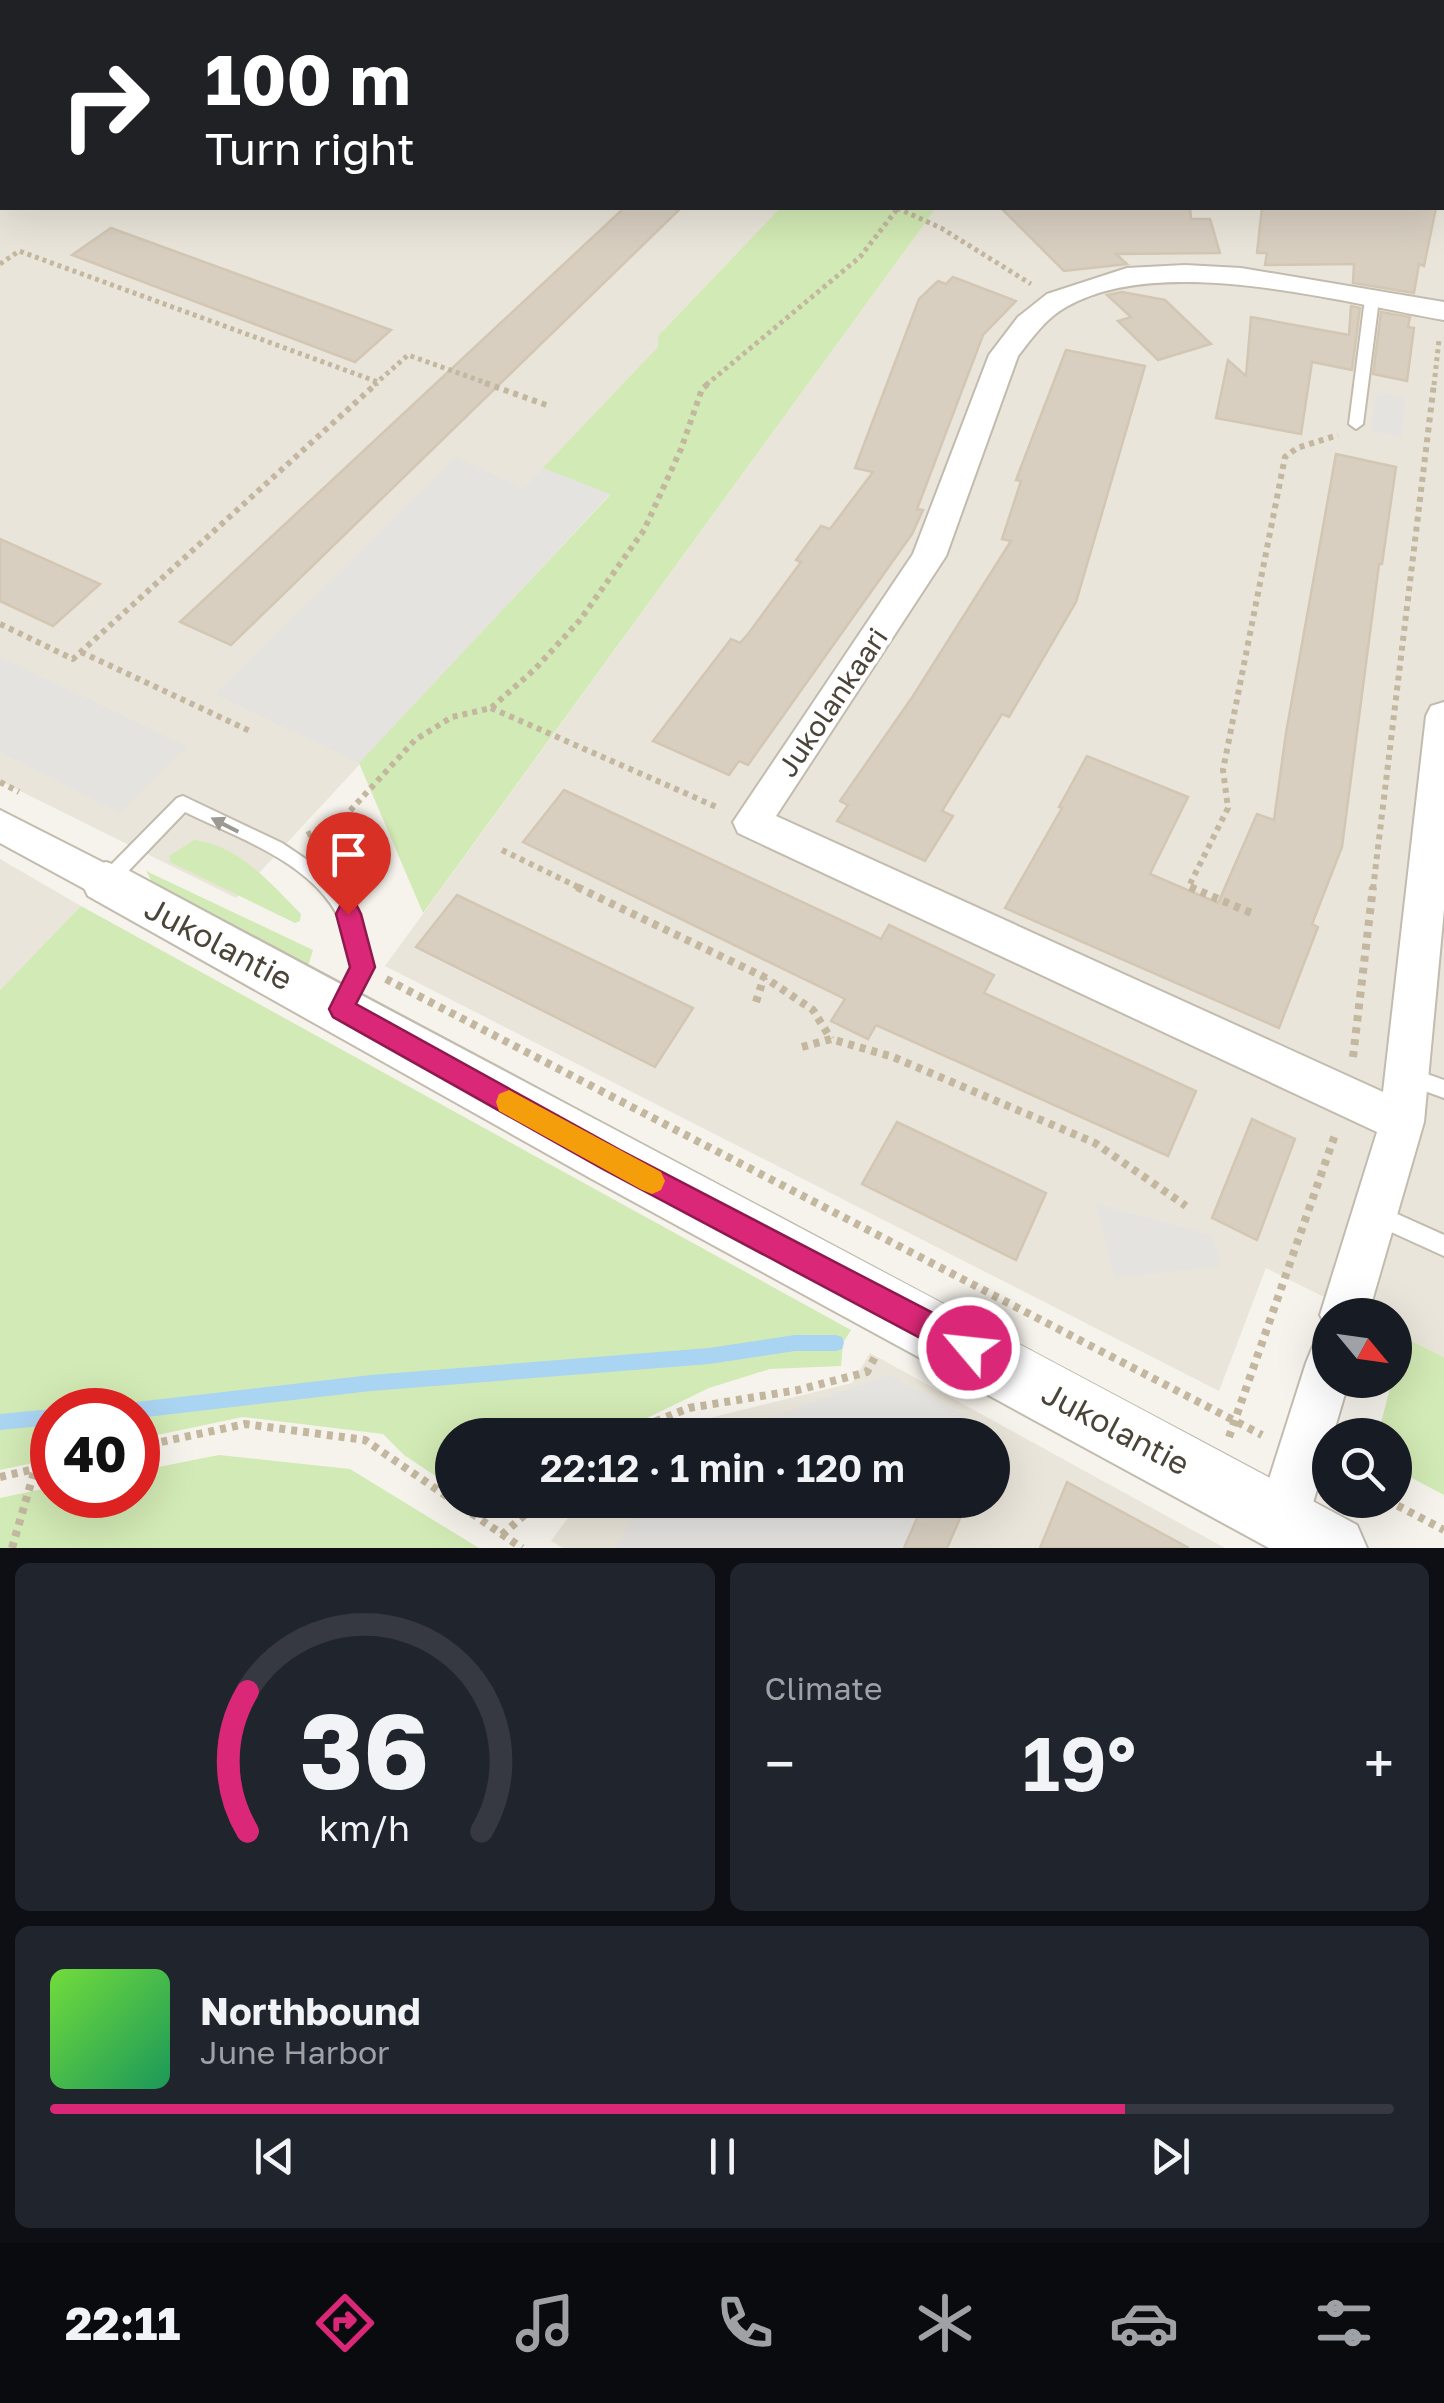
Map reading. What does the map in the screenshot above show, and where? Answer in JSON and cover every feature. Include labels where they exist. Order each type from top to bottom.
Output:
[{"type":"street","name":"Jukolankaari","points":[[752,822],[929,556],[1004,355],[1028,323],[1057,300],[1137,274],[1184,272],[1241,276],[1443,311]]},
{"type":"street","points":[[1349,1298],[1402,1122],[1425,1082],[1444,716]]},
{"type":"street","points":[[752,822],[1402,1122]]},
{"type":"street","name":"Jukolantie","points":[[0,825],[106,882],[352,988],[610,1159],[1334,1548]]},
{"type":"street","points":[[1282,1520],[1319,1398]]},
{"type":"lane","points":[[1356,424],[1372,299]]},
{"type":"lane","points":[[106,882],[183,804],[313,870],[348,914],[352,988]]},
{"type":"lane","points":[[1374,1214],[1444,1246]]},
{"type":"path","points":[[282,853],[308,834],[346,815],[415,740],[452,717],[491,708],[580,620],[644,530],[702,390],[860,257],[896,210]]},
{"type":"path","points":[[902,210],[941,228],[1057,300]]},
{"type":"path","points":[[0,264],[19,251],[378,382]]},
{"type":"path","points":[[1211,1479],[1236,1422],[1348,1098],[1441,360],[1443,311]]},
{"type":"path","points":[[0,624],[73,659],[408,354],[549,406]]},
{"type":"path","points":[[1256,915],[1189,886],[1228,808],[1223,770],[1284,457],[1304,442],[1326,442],[1356,424]]},
{"type":"path","points":[[80,652],[252,732]]},
{"type":"path","points":[[491,708],[752,822]]},
{"type":"path","points":[[0,782],[33,800]]},
{"type":"path","points":[[502,850],[764,978],[813,1010],[830,1039]]},
{"type":"path","points":[[756,1002],[764,978]]},
{"type":"path","points":[[352,988],[1302,1455]]},
{"type":"path","points":[[802,1046],[830,1039],[893,1057],[1095,1143],[1186,1206]]},
{"type":"path","points":[[664,1418],[689,1408],[798,1390],[867,1372],[899,1311]]},
{"type":"path","points":[[160,1442],[245,1424],[366,1440],[522,1548]]},
{"type":"path","points":[[0,1477],[30,1470]]},
{"type":"path","points":[[12,1548],[30,1486]]},
{"type":"path","points":[[1412,1513],[1444,1530]]},
{"type":"path","points":[[502,1535],[521,1518]]},
{"type":"shaded area","points":[[0,210],[778,210],[658,336],[658,347],[610,494],[236,898],[0,781]]},
{"type":"shaded area","points":[[935,210],[1444,210],[1444,1357],[1412,1341],[1412,1298],[1326,1298],[1266,1268],[1219,1391],[385,966]]},
{"type":"shaded area","points":[[1376,392],[1406,398],[1401,437],[1371,431]]},
{"type":"shaded area","points":[[456,457],[524,489],[543,468],[610,494],[359,763],[215,694]]},
{"type":"shaded area","points":[[0,657],[187,746],[120,813],[0,752]]},
{"type":"shaded area","points":[[0,859],[81,906],[0,990]]},
{"type":"shaded area","points":[[1096,1203],[1213,1236],[1221,1266],[1115,1278]]},
{"type":"shaded area","points":[[870,1353],[988,1418],[710,1418],[852,1383]]},
{"type":"shaded area","points":[[889,1375],[964,1415],[963,1418],[768,1418]]},
{"type":"shaded area","points":[[1010,1430],[1225,1548],[563,1548],[551,1541],[568,1518],[1010,1518]]},
{"type":"shaded area","points":[[632,1518],[917,1518],[904,1548],[615,1548]]},
{"type":"green space","points":[[778,210],[935,210],[423,913],[359,763],[610,495],[543,468],[658,347],[658,336]]},
{"type":"green space","points":[[194,840],[210,843],[240,858],[301,914],[300,921],[295,923],[170,862],[169,856]]},
{"type":"green space","points":[[146,871],[313,950],[308,966],[155,887]]},
{"type":"green space","points":[[81,906],[851,1330],[843,1343],[841,1366],[770,1369],[709,1388],[647,1418],[435,1418],[435,1476],[404,1455],[383,1434],[243,1417],[160,1434],[160,1388],[30,1388],[30,1464],[0,1470],[0,990]]},
{"type":"green space","points":[[1412,1341],[1444,1357],[1444,1495],[1412,1478],[1412,1418],[1382,1418],[1387,1398],[1412,1398]]},
{"type":"green space","points":[[219,1455],[350,1469],[479,1548],[0,1548],[0,1498],[30,1492],[30,1518],[160,1518],[160,1467]]},
{"type":"building","points":[[622,210],[679,210],[231,645],[180,622]]},
{"type":"building","points":[[1003,210],[1190,210],[1191,219],[1210,219],[1220,253],[1116,254],[1127,264],[1064,271]]},
{"type":"building","points":[[1262,210],[1436,210],[1414,293],[1353,283],[1354,264],[1265,265],[1267,253],[1257,253]]},
{"type":"building","points":[[111,228],[391,330],[355,362],[72,255]]},
{"type":"building","points":[[953,277],[1016,301],[983,335],[917,509],[923,510],[912,534],[748,765],[739,761],[729,775],[653,741],[731,639],[740,643],[748,634],[801,562],[796,560],[821,526],[830,529],[873,472],[855,468],[919,299],[938,281],[946,284]]},
{"type":"building","points":[[1122,292],[1165,300],[1211,344],[1158,360],[1118,321],[1131,317],[1107,295]]},
{"type":"building","points":[[1351,306],[1360,308],[1352,370],[1312,362],[1301,434],[1216,418],[1228,360],[1246,376],[1251,317],[1349,335]]},
{"type":"building","points":[[1381,312],[1410,317],[1408,327],[1414,328],[1407,381],[1373,374]]},
{"type":"building","points":[[1066,350],[1145,366],[1076,602],[1009,717],[1002,714],[942,811],[953,816],[925,861],[837,821],[848,805],[840,801],[913,696],[1011,541],[1002,539],[1021,481],[1016,480]]},
{"type":"building","points":[[1336,454],[1396,467],[1379,564],[1342,847],[1312,924],[1318,927],[1279,1028],[1005,908],[1087,756],[1188,797],[1150,874],[1218,903],[1257,814],[1274,820]]},
{"type":"building","points":[[0,539],[100,584],[53,626],[0,601]]},
{"type":"building","points":[[564,790],[881,939],[889,925],[994,975],[984,993],[1196,1091],[1168,1156],[876,1025],[868,1039],[831,1021],[845,999],[523,842]]},
{"type":"building","points":[[457,895],[693,1008],[655,1067],[416,947]]},
{"type":"building","points":[[1252,1119],[1295,1139],[1257,1240],[1212,1218]]},
{"type":"building","points":[[897,1122],[1046,1193],[1016,1260],[862,1184]]},
{"type":"building","points":[[1067,1482],[1189,1548],[1040,1548]]},
{"type":"building","points":[[917,1518],[960,1518],[947,1548],[904,1548]]},
{"type":"waterway","points":[[160,1407],[371,1383],[709,1356],[795,1343],[836,1343]]},
{"type":"waterway","points":[[0,1422],[30,1419]]},
{"type":"slow traffic","points":[[509,1102],[652,1181]]},
{"type":"route","points":[[348,914],[362,967],[342,1009],[610,1159],[969,1348]]}]
